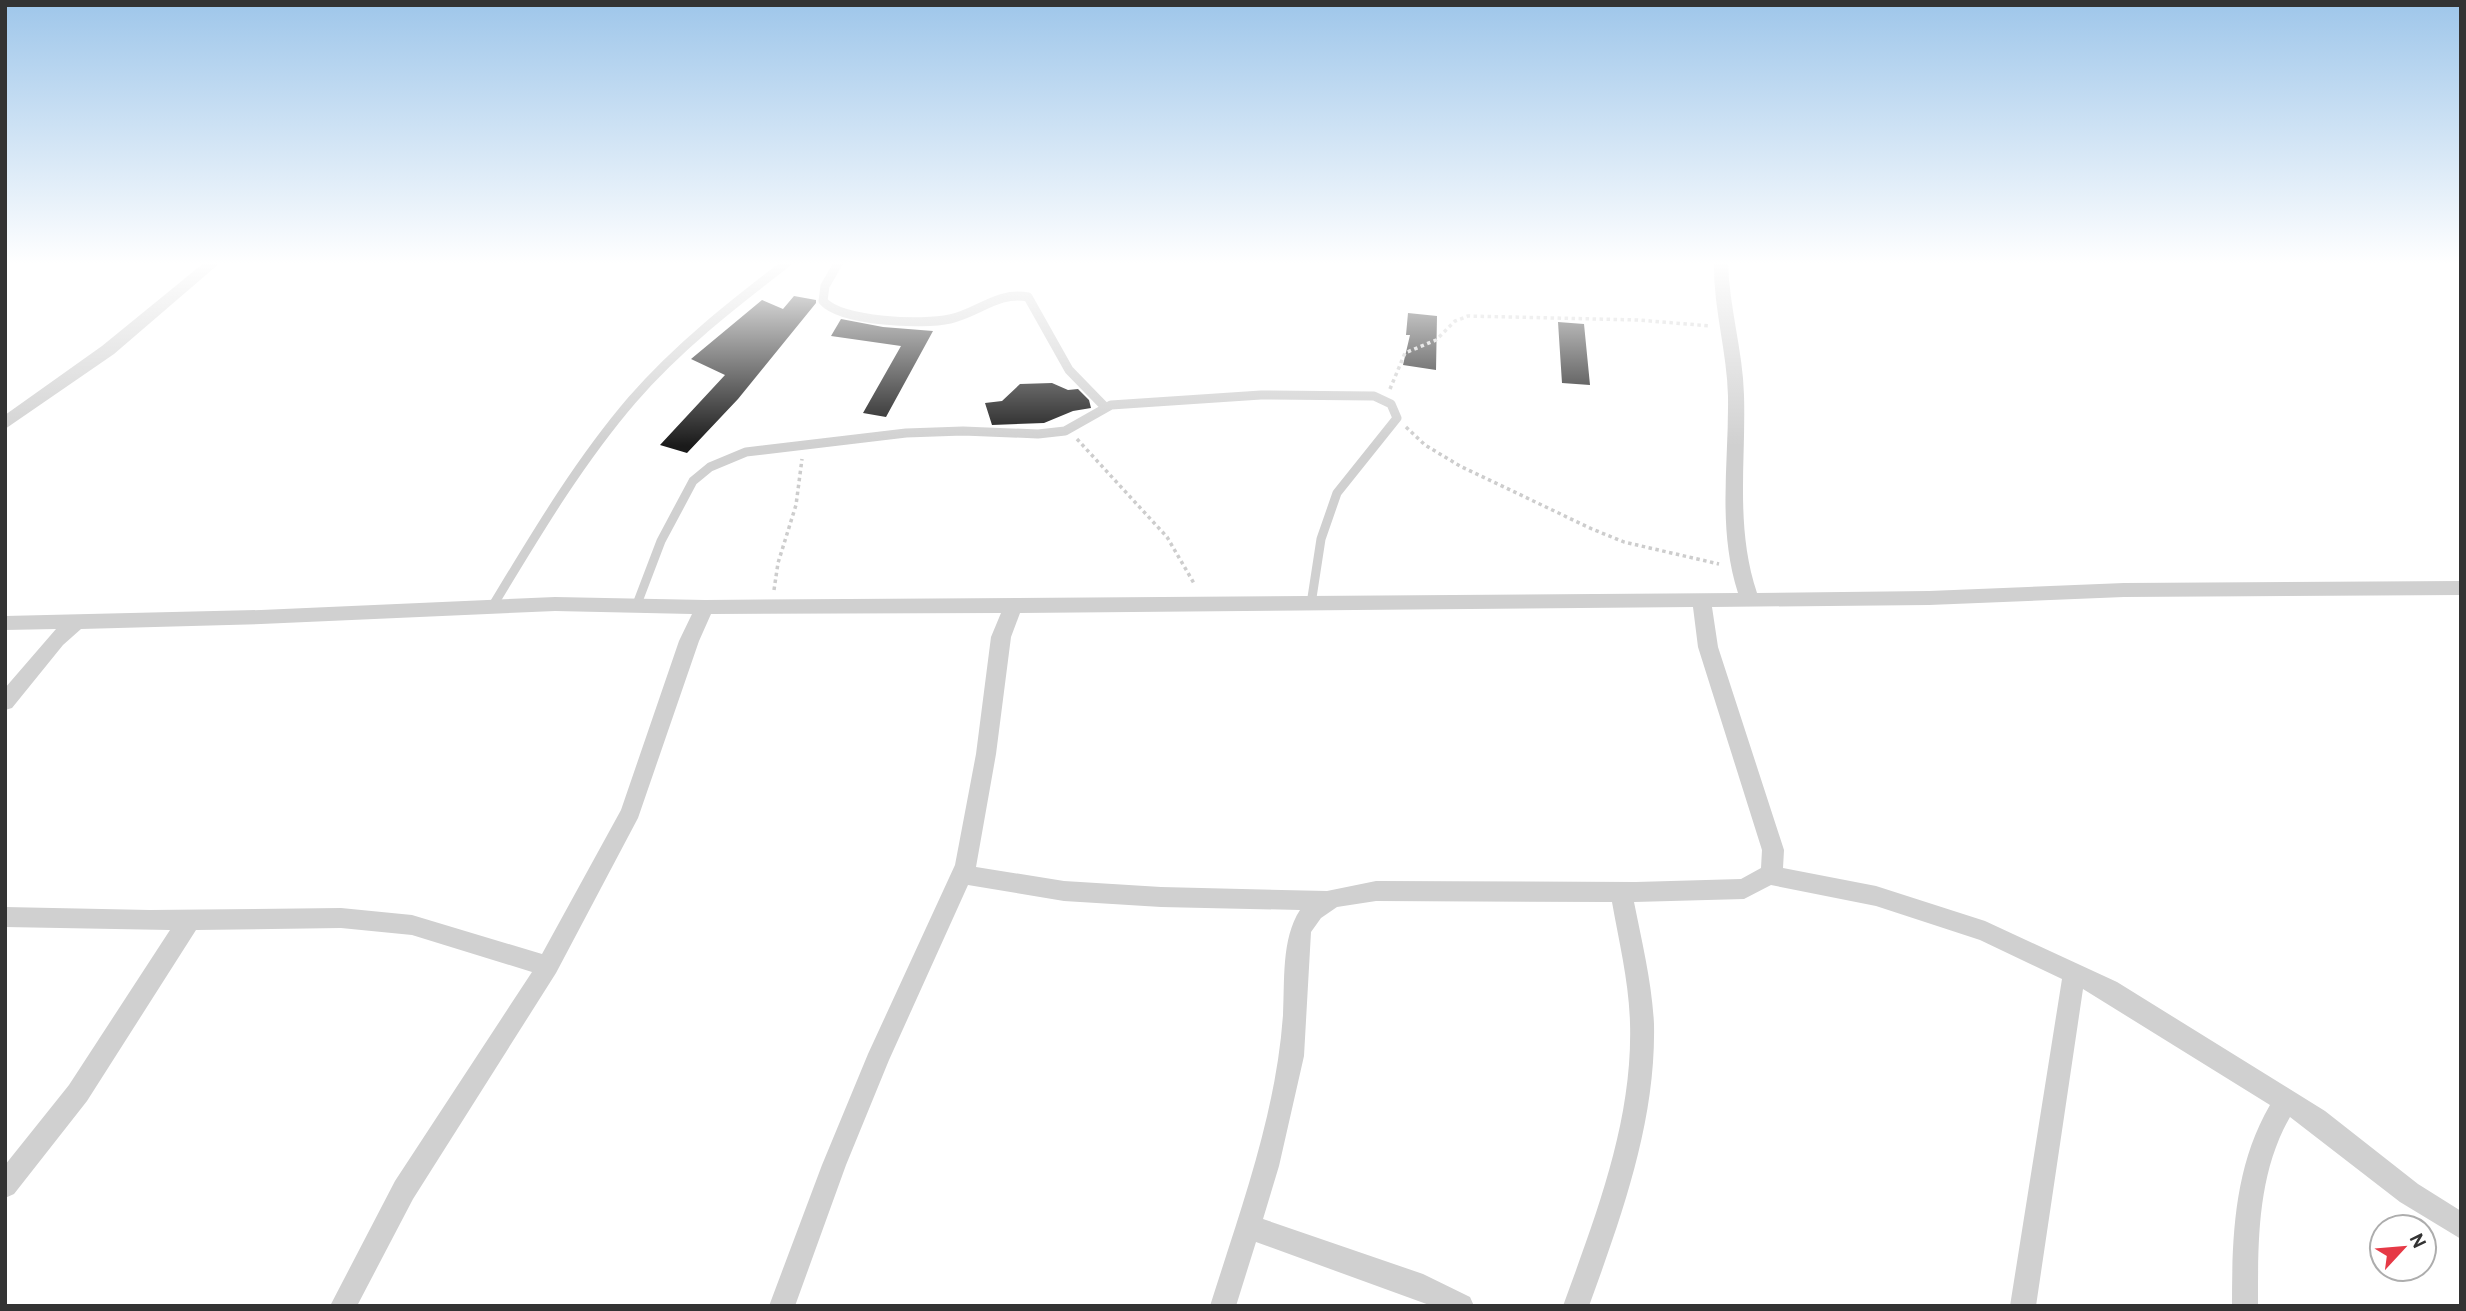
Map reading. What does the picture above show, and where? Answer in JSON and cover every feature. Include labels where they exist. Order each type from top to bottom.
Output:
[{"type":"street","points":[[5,423],[108,350],[140,323]]},
{"type":"street","points":[[1727,323],[1736,394],[1732,485],[1739,568],[1750,600]]},
{"type":"street","points":[[5,623],[637,604],[705,607],[1702,601],[1929,598],[2124,590],[2461,588]]},
{"type":"street","points":[[1702,601],[1708,647],[1773,850],[1773,864],[1769,875]]},
{"type":"street","points":[[782,1306],[834,1165],[880,1054],[962,874],[984,766],[1001,637],[1013,605]]},
{"type":"street","points":[[349,1304],[404,1190],[548,966],[631,812],[689,641],[705,607]]},
{"type":"street","points":[[5,702],[56,640],[78,620]]},
{"type":"street","points":[[962,874],[1078,892],[1328,901]]},
{"type":"street","points":[[1223,1306],[1267,1166],[1292,1056],[1300,931],[1306,916],[1328,901],[1346,894],[1376,891],[1621,892],[1744,889],[1769,875],[1888,899],[1984,931],[2109,990],[2286,1100],[2409,1193],[2461,1226]]},
{"type":"street","points":[[1576,1306],[1611,1199],[1637,1102],[1642,1024],[1621,892]]},
{"type":"street","points":[[5,917],[341,918],[412,925],[548,966]]},
{"type":"street","points":[[5,1185],[78,1093],[190,919]]},
{"type":"street","points":[[2023,1306],[2075,973]]},
{"type":"street","points":[[2245,1306],[2245,1227],[2254,1171],[2269,1126],[2286,1100]]},
{"type":"street","points":[[1247,1226],[1423,1287],[1461,1306]]},
{"type":"lane","points":[[492,607],[559,498],[631,401],[713,323]]},
{"type":"lane","points":[[1043,323],[1069,370],[1105,407]]},
{"type":"lane","points":[[637,604],[660,541],[693,481],[710,467],[746,452],[942,431],[1038,434],[1070,429],[1105,407],[1297,393],[1346,394],[1383,399],[1395,409],[1397,418],[1380,443],[1344,481],[1330,508],[1311,604]]},
{"type":"path","points":[[1383,399],[1405,353],[1436,340],[1453,323]]},
{"type":"path","points":[[1673,323],[1727,328]]},
{"type":"path","points":[[1397,418],[1425,445],[1460,466],[1592,529],[1634,545],[1739,568]]},
{"type":"path","points":[[1070,429],[1100,467],[1167,537],[1178,552],[1197,593],[1208,605]]},
{"type":"path","points":[[775,606],[774,574],[800,489],[803,444]]},
{"type":"building","points":[[734,323],[800,323],[738,399],[687,453],[660,445],[725,375],[691,359]]},
{"type":"building","points":[[839,323],[933,331],[886,417],[863,413],[901,346],[831,336]]},
{"type":"building","points":[[1407,323],[1437,323],[1436,370],[1403,365],[1410,335],[1406,335]]},
{"type":"building","points":[[1558,323],[1584,324],[1590,385],[1562,383]]},
{"type":"building","points":[[1052,383],[1068,390],[1078,389],[1089,400],[1091,408],[1073,411],[1044,423],[992,425],[985,403],[1002,401],[1020,384]]}]
